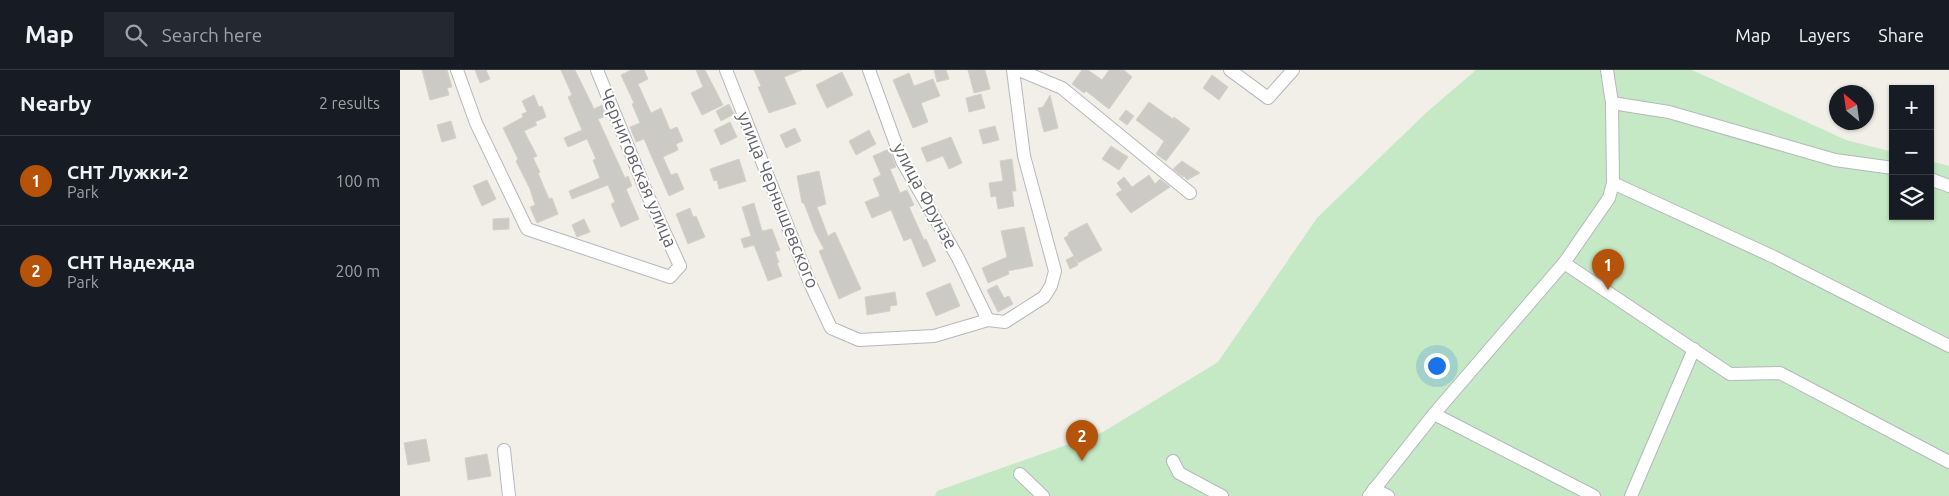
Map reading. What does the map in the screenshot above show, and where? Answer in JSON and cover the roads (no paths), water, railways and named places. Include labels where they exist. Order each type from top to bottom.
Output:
[{"type":"street","name":"Черниговская улица","points":[[457,70],[476,123],[527,229],[670,277],[680,266],[648,196],[597,70]]},
{"type":"street","name":"улица Чернышевского","points":[[726,70],[810,283],[831,328],[859,340],[887,339],[934,336],[988,320]]},
{"type":"street","name":"улица Фрунзе","points":[[868,70],[902,161],[958,258],[988,320]]},
{"type":"street","points":[[988,320],[1005,322],[1044,297],[1052,286],[1055,271],[1024,156],[1013,70]]},
{"type":"street","points":[[1019,70],[1062,88],[1190,193]]},
{"type":"street","points":[[1230,70],[1268,98],[1293,70]]},
{"type":"street","points":[[1388,496],[1371,492],[1434,414],[1564,263],[1609,198],[1613,183],[1612,103],[1607,70]]},
{"type":"street","points":[[1612,103],[1669,112],[1835,160],[1889,167]]},
{"type":"street","points":[[1934,180],[1949,186]]},
{"type":"street","points":[[1613,183],[1774,257],[1949,346]]},
{"type":"street","points":[[1564,263],[1730,374],[1780,373],[1949,462]]},
{"type":"street","points":[[1631,496],[1694,349]]},
{"type":"street","points":[[1434,414],[1594,496]]},
{"type":"street","points":[[504,450],[509,496]]},
{"type":"street","points":[[1173,461],[1179,472],[1222,496]]},
{"type":"street","points":[[1020,474],[1043,496]]},
{"type":"place","name":"СНТ Лужки-2","points":[[1608,290]]},
{"type":"place","name":"СНТ Надежда","points":[[1082,461]]}]
